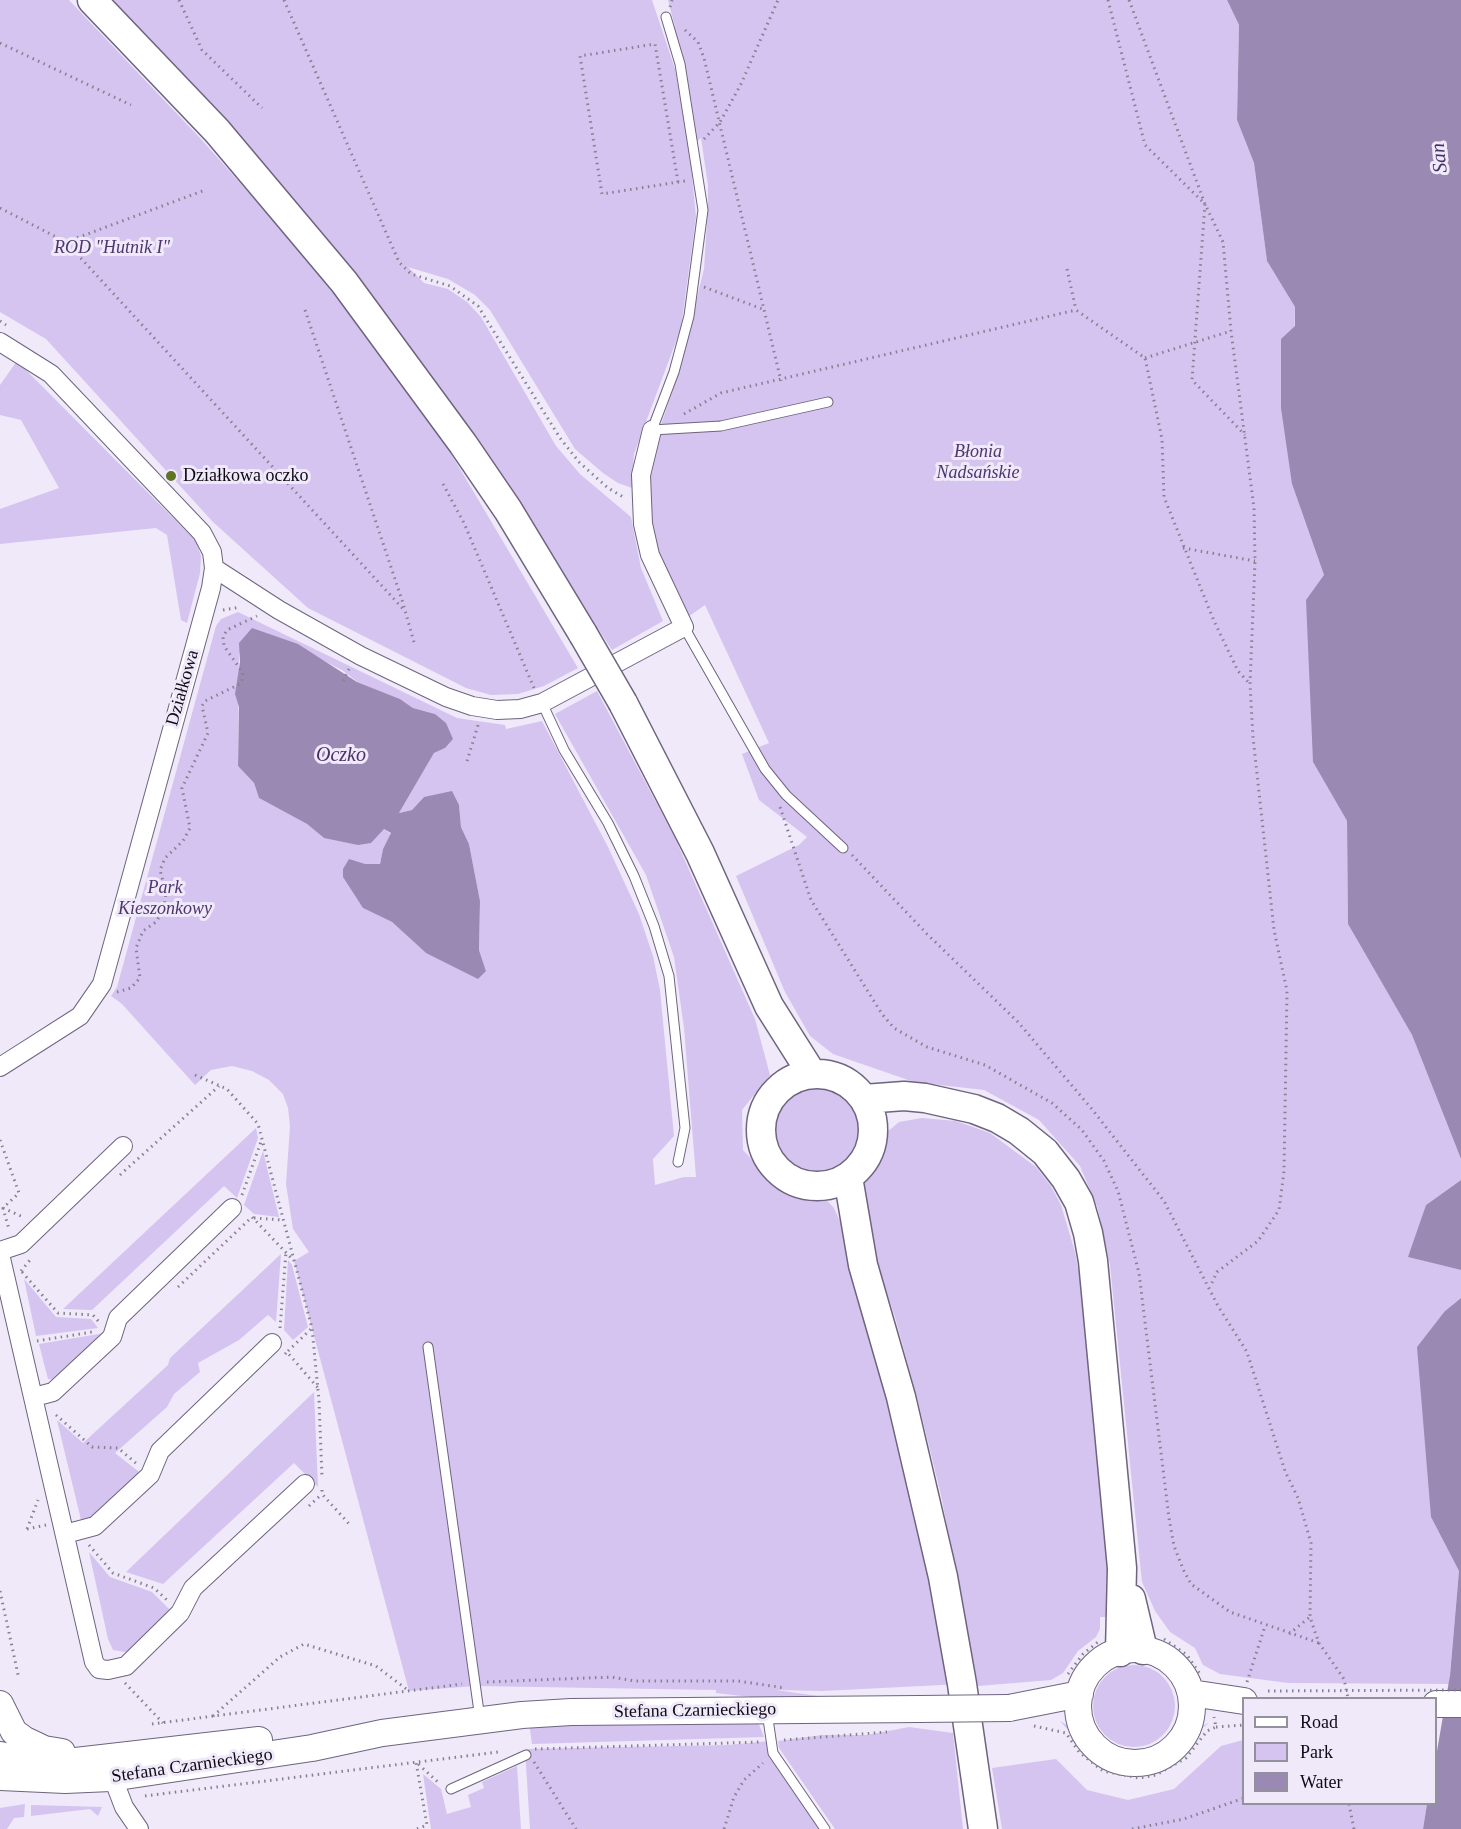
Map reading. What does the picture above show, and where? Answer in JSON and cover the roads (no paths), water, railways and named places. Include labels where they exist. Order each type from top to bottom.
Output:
[{"type":"main road","points":[[92,0],[217,131],[344,282],[479,468],[583,634],[623,703],[705,864],[769,1006],[812,1074]]},
{"type":"main road","points":[[769,1006],[785,1083]]},
{"type":"main road","points":[[812,1074],[826,1074],[844,1081],[864,1099],[873,1127],[873,1140],[866,1158],[848,1177],[835,1184],[806,1186],[785,1177],[774,1167],[763,1148],[760,1126],[763,1112],[770,1099],[785,1083],[812,1074]]},
{"type":"main road","points":[[864,1099],[904,1096],[957,1106],[1005,1122],[1039,1147],[1066,1179],[1084,1218],[1093,1261],[1122,1568],[1132,1644]]},
{"type":"main road","points":[[873,1127],[908,1111],[957,1106]]},
{"type":"main road","points":[[848,1177],[862,1265],[901,1397],[933,1534],[962,1684],[983,1829]]},
{"type":"main road","points":[[820,1186],[862,1265]]},
{"type":"street","name":"Działkowa","points":[[0,342],[51,374],[202,533],[212,552],[214,568],[211,588],[102,984],[80,1016],[0,1067]]},
{"type":"street","points":[[214,568],[279,610],[361,656],[447,697],[482,707],[520,710],[542,703],[684,627],[650,555],[643,524],[641,502],[643,459],[661,429]]},
{"type":"street","points":[[123,1146],[21,1244],[4,1250],[34,1397],[72,1532],[94,1662],[99,1669],[126,1666],[180,1613],[193,1588],[305,1484]]},
{"type":"street","points":[[34,1397],[53,1392],[109,1333],[118,1318],[232,1208]]},
{"type":"street","points":[[72,1532],[95,1526],[150,1475],[160,1451],[280,1347]]},
{"type":"street","points":[[1132,1644],[1160,1654],[1174,1664],[1200,1702],[1184,1736],[1172,1750],[1155,1760],[1136,1763],[1117,1760],[1100,1751],[1087,1736],[1074,1698],[1094,1667],[1132,1644]]},
{"type":"street","name":"Stefana Czarnieckiego","points":[[0,1777],[108,1779],[298,1734],[382,1733],[480,1719],[571,1712],[1009,1708],[1074,1698]]},
{"type":"street","points":[[1200,1702],[1242,1700]]},
{"type":"street","points":[[0,1704],[14,1732],[32,1745],[108,1779],[139,1829]]},
{"type":"street","points":[[1437,1704],[1461,1704]]},
{"type":"street","name":"Stefana Czarnieckiego","points":[[0,1755],[46,1762],[108,1779]]},
{"type":"lane","points":[[666,17],[680,64],[703,210],[689,316],[661,429],[721,426],[828,402]]},
{"type":"lane","points":[[684,627],[765,769],[786,795],[843,848]]},
{"type":"lane","points":[[542,703],[564,750],[608,823],[650,916],[669,976],[685,1128],[678,1162]]},
{"type":"lane","points":[[428,1347],[480,1719]]},
{"type":"lane","points":[[767,1710],[773,1753],[825,1829]]},
{"type":"lane","points":[[451,1789],[525,1752]]},
{"type":"water","name":"San","points":[[1227,0],[1461,0],[1461,1159],[1412,1035],[1348,924],[1347,821],[1313,762],[1306,600],[1324,575],[1292,484],[1281,408],[1281,339],[1295,326],[1295,307],[1267,261],[1254,163],[1237,120],[1239,25]]},
{"type":"water","name":"Oczko","points":[[252,628],[298,644],[357,682],[400,699],[413,708],[435,714],[446,723],[453,739],[445,748],[434,753],[399,813],[412,810],[424,797],[452,791],[459,805],[461,827],[469,844],[480,901],[479,950],[486,971],[478,979],[426,953],[392,922],[363,908],[343,877],[343,869],[349,859],[365,864],[380,864],[383,849],[391,833],[384,829],[371,843],[358,845],[324,838],[307,824],[259,798],[254,783],[238,766],[239,707],[235,694],[240,662],[239,643]]},
{"type":"water","points":[[1461,1180],[1461,1270],[1408,1257],[1426,1205]]},
{"type":"water","points":[[1461,1298],[1461,1829],[1423,1829],[1427,1805],[1437,1805],[1437,1751],[1450,1675],[1459,1571],[1431,1517],[1417,1347],[1445,1311]]},
{"type":"place","name":"Działkowa oczko","points":[[171,476]]},
{"type":"park label","name":"ROD \"Hutnik I\"","points":[[112,248]]},
{"type":"park label","name":"Błonia Nadsańskie","points":[[978,462]]},
{"type":"park label","name":"Park Kieszonkowy","points":[[165,898]]}]
